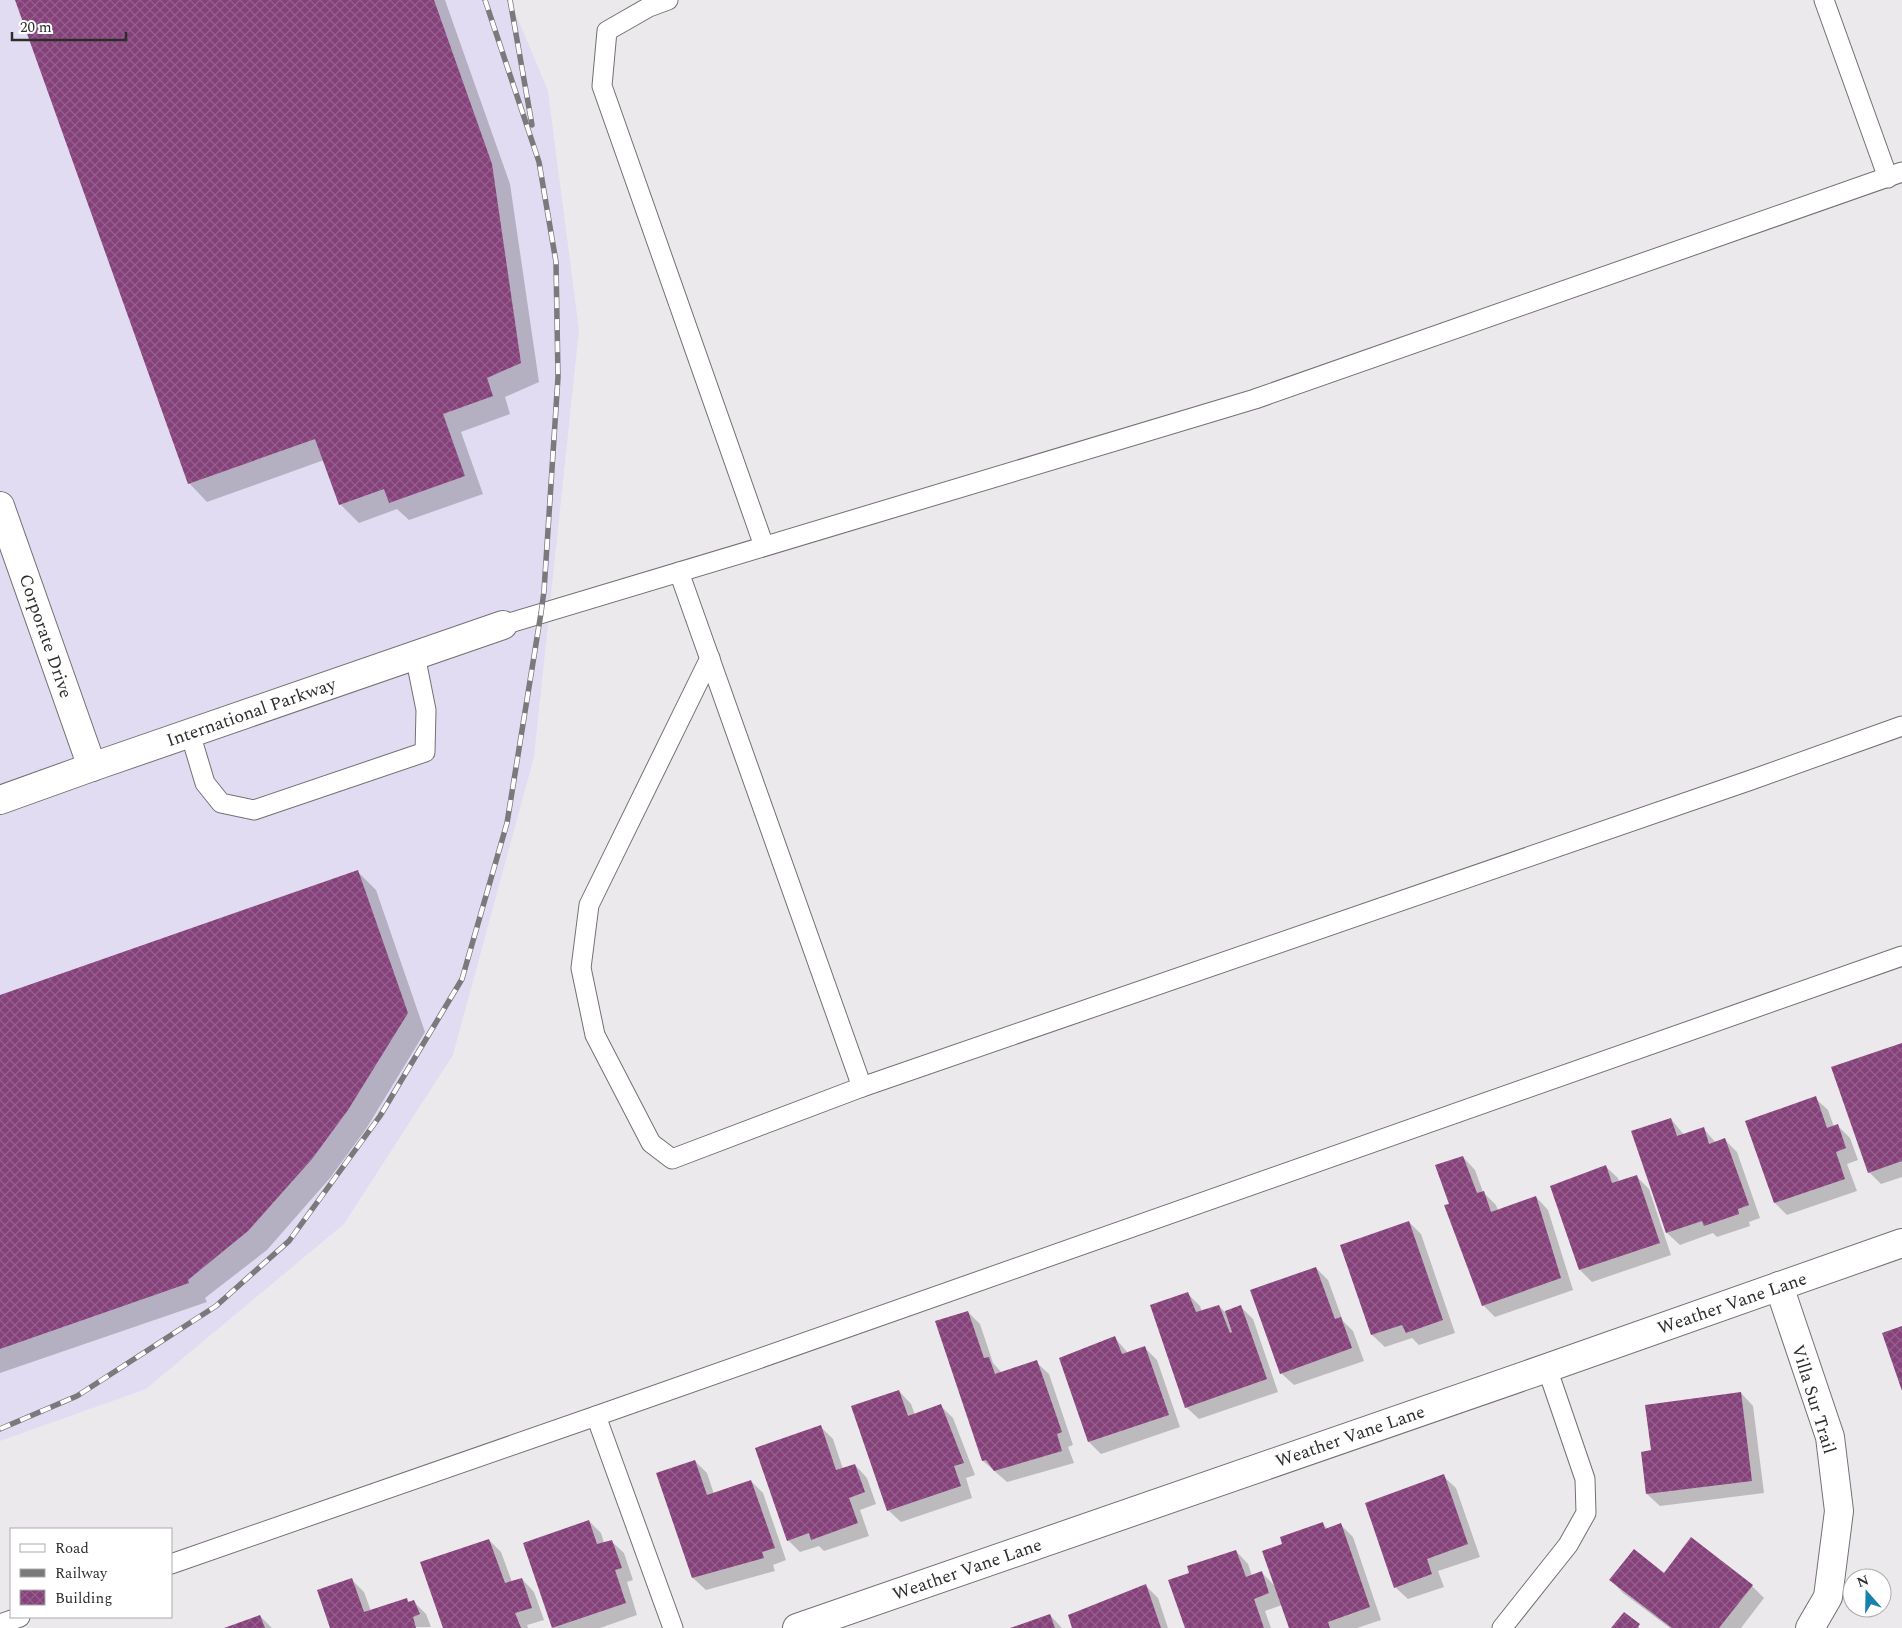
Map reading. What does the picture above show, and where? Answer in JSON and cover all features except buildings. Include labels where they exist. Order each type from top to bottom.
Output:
[{"type":"street","name":"Corporate Drive","points":[[0,506],[92,767]]},
{"type":"street","name":"International Parkway","points":[[0,800],[503,625]]},
{"type":"street","name":"Weather Vane Lane","points":[[797,1628],[1547,1368],[1902,1242]]},
{"type":"street","name":"Villa Sur Trail","points":[[1779,1286],[1830,1437],[1839,1511],[1828,1597],[1810,1628]]},
{"type":"lane","points":[[668,0],[649,7],[607,31],[602,86],[764,546]]},
{"type":"lane","points":[[503,625],[1256,399],[1895,175],[1824,0]]},
{"type":"lane","points":[[679,572],[862,1087]]},
{"type":"lane","points":[[190,733],[205,783],[221,803],[254,810],[425,752],[426,710],[415,655]]},
{"type":"lane","points":[[710,658],[589,905],[581,968],[596,1035],[651,1143],[672,1159],[862,1087],[1902,726]]},
{"type":"lane","points":[[172,1564],[1902,956]]},
{"type":"lane","points":[[1502,1628],[1568,1545],[1586,1513],[1585,1478],[1547,1368]]},
{"type":"lane","points":[[596,1416],[672,1628]]},
{"type":"lane","points":[[0,1624],[17,1618]]},
{"type":"shaded area","points":[[0,0],[510,0],[548,91],[579,330],[534,757],[453,1055],[344,1224],[146,1389],[0,1441]]},
{"type":"railway","points":[[0,1429],[77,1396],[216,1306],[289,1241],[380,1116],[462,979],[507,823],[541,613],[558,377],[556,262],[539,162],[485,0]]},
{"type":"railway","points":[[510,0],[532,125]]}]
